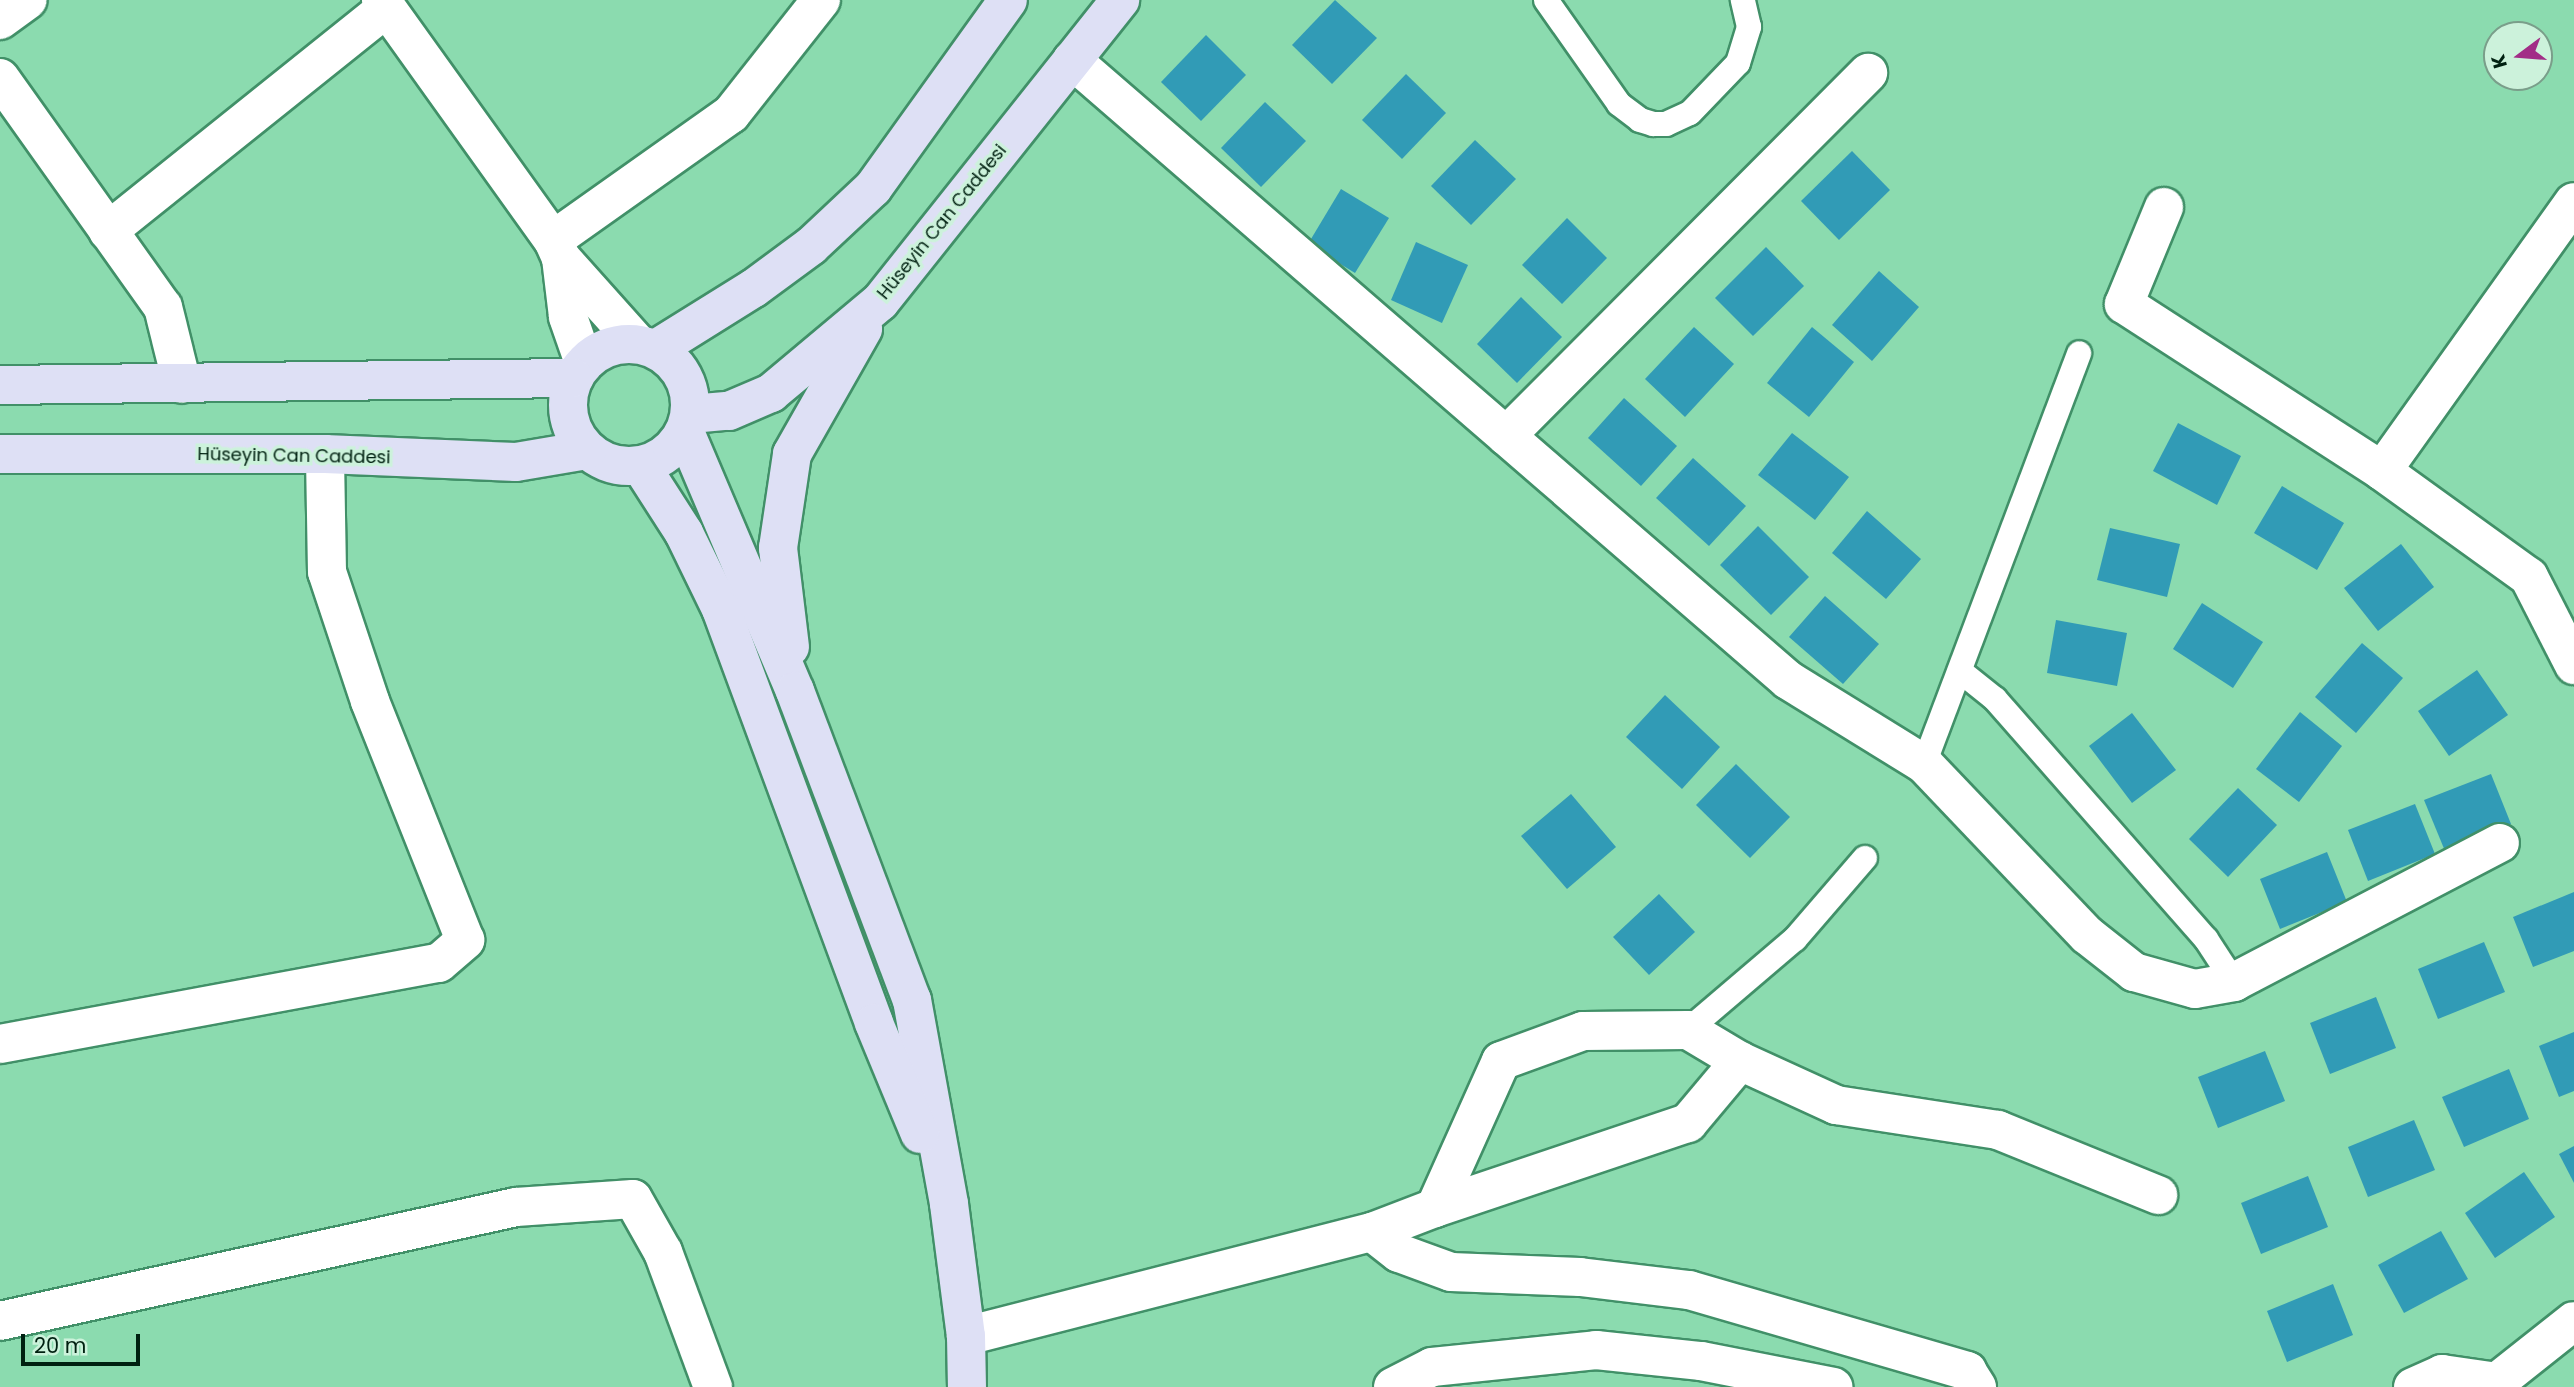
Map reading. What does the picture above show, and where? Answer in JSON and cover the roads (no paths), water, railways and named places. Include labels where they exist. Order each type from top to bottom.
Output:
[{"type":"main road","points":[[647,347],[764,281],[811,246],[873,188],[1007,0]]},
{"type":"main road","name":"Hüseyin Can Caddesi","points":[[688,423],[729,411],[771,393],[880,302],[1120,0]]},
{"type":"main road","points":[[795,691],[778,548],[792,454],[880,302]]},
{"type":"main road","points":[[0,385],[182,384],[579,371],[618,344],[647,347],[684,376],[688,423],[795,691],[912,1000],[949,1204],[966,1336],[967,1387]]},
{"type":"main road","points":[[579,371],[569,416],[587,450],[621,467],[641,466],[667,454],[688,423]]},
{"type":"main road","name":"Hüseyin Can Caddesi","points":[[0,454],[325,454],[516,462],[587,450]]},
{"type":"main road","points":[[641,466],[684,533],[721,609],[874,1023],[949,1204]]},
{"type":"street","points":[[0,20],[28,0]]},
{"type":"street","points":[[557,249],[731,114],[821,0]]},
{"type":"street","points":[[108,231],[384,4],[557,249],[647,347]]},
{"type":"street","points":[[1072,60],[1788,680],[1924,764],[2087,935],[2134,972],[2195,989],[2234,982],[2500,843]]},
{"type":"street","points":[[1506,436],[1868,74]]},
{"type":"street","points":[[0,78],[163,307],[182,384]]},
{"type":"street","points":[[2382,471],[2574,202]]},
{"type":"street","points":[[2164,207],[2124,304],[2382,471],[2529,577],[2574,665]]},
{"type":"street","points":[[557,249],[579,371]]},
{"type":"street","points":[[0,1044],[439,963],[465,940],[370,701],[327,572],[325,454]]},
{"type":"street","points":[[1435,1208],[1501,1061],[1583,1031],[1688,1030],[1740,1061],[1836,1105],[1998,1130],[2158,1195]]},
{"type":"street","points":[[966,1336],[1372,1232],[1435,1208],[1688,1124],[1740,1061]]},
{"type":"street","points":[[0,1321],[516,1207],[633,1199],[663,1252],[713,1387]]},
{"type":"street","points":[[1372,1232],[1399,1253],[1451,1272],[1580,1277],[1689,1290],[1967,1371],[1977,1387]]},
{"type":"street","points":[[2434,1383],[2497,1382],[2574,1321]]},
{"type":"street","points":[[1393,1387],[1432,1367],[1596,1350],[1701,1361],[1833,1387]]},
{"type":"street","points":[[1432,1367],[1468,1387]]},
{"type":"lane","points":[[1546,0],[1619,104],[1640,120],[1653,124],[1667,124],[1690,113],[1738,63],[1749,27],[1743,0]]},
{"type":"lane","points":[[1924,764],[2079,353]]},
{"type":"lane","points":[[1960,671],[1995,699],[2206,939],[2234,982]]},
{"type":"lane","points":[[1688,1030],[1795,939],[1865,859]]}]
